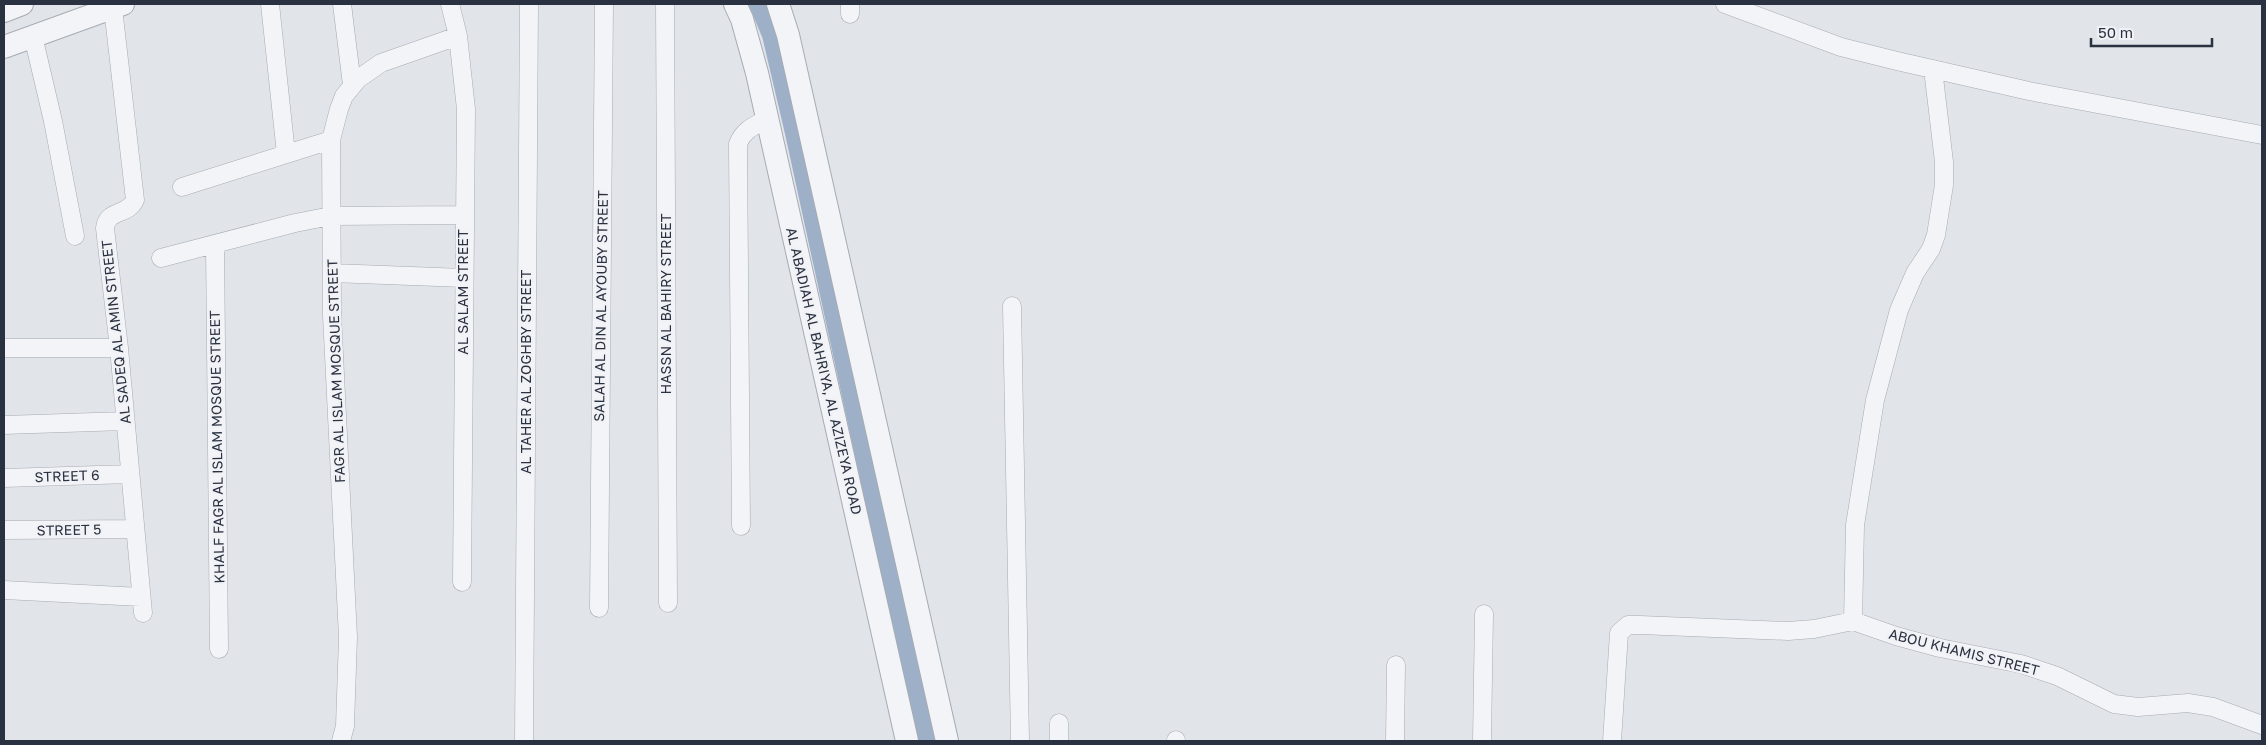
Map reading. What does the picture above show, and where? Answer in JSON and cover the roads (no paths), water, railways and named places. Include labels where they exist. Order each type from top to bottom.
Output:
[{"type":"street","points":[[4,10],[22,4]]},
{"type":"street","points":[[270,4],[286,154]]},
{"type":"street","points":[[342,4],[352,85]]},
{"type":"street","name":"AL SALAM STREET","points":[[450,4],[458,36],[466,109],[462,582]]},
{"type":"street","name":"AL TAHER AL ZOGHBY STREET","points":[[524,741],[529,4]]},
{"type":"street","name":"SALAH AL DIN AL AYOUBY STREET","points":[[599,608],[604,4]]},
{"type":"street","name":"HASSN AL BAHIRY STREET","points":[[665,4],[668,603]]},
{"type":"street","name":"AL ABADIAH AL BAHRIYA, AL AZIZEYA ROAD","points":[[735,4],[742,19],[755,64],[766,119],[817,332],[907,741]]},
{"type":"street","points":[[778,4],[788,35],[947,741]]},
{"type":"street","points":[[1725,4],[1841,47],[2029,91],[2262,135]]},
{"type":"street","points":[[4,47],[118,6]]},
{"type":"street","name":"AL SADEQ AL AMIN STREET","points":[[4,590],[142,605],[119,348],[105,228],[108,218],[112,214],[128,209],[135,200],[118,6]]},
{"type":"street","points":[[33,36],[53,121],[75,236]]},
{"type":"street","name":"FAGR AL ISLAM MOSQUE STREET","points":[[341,741],[345,726],[348,637],[337,433],[332,273],[331,140],[338,109],[352,85],[369,70],[381,63],[458,36]]},
{"type":"street","points":[[1612,741],[1617,645],[1619,633],[1628,625],[1788,631],[1814,629],[1853,621],[1855,525],[1875,400],[1899,310],[1915,273],[1930,249],[1936,234],[1944,185],[1944,162],[1933,69]]},
{"type":"street","points":[[741,526],[738,144],[741,135],[766,119]]},
{"type":"street","points":[[182,187],[331,140]]},
{"type":"street","points":[[161,258],[295,223],[331,216],[464,215]]},
{"type":"street","name":"KHALF FAGR AL ISLAM MOSQUE STREET","points":[[215,244],[219,649]]},
{"type":"street","points":[[332,273],[464,278]]},
{"type":"street","points":[[1012,306],[1020,741]]},
{"type":"street","points":[[4,348],[119,348]]},
{"type":"street","points":[[4,425],[126,421]]},
{"type":"street","name":"STREET 6","points":[[4,478],[130,474]]},
{"type":"street","name":"STREET 5","points":[[4,530],[135,529]]},
{"type":"street","points":[[1482,741],[1484,614]]},
{"type":"street","name":"ABOU KHAMIS STREET","points":[[1853,621],[1896,636],[1940,648],[2021,664],[2057,676],[2114,704],[2138,707],[2188,703],[2213,707],[2262,725]]},
{"type":"street","points":[[1394,741],[1396,665]]},
{"type":"street","points":[[1059,723],[1059,741]]},
{"type":"waterway","points":[[758,4],[771,35],[794,133],[926,741]]}]
